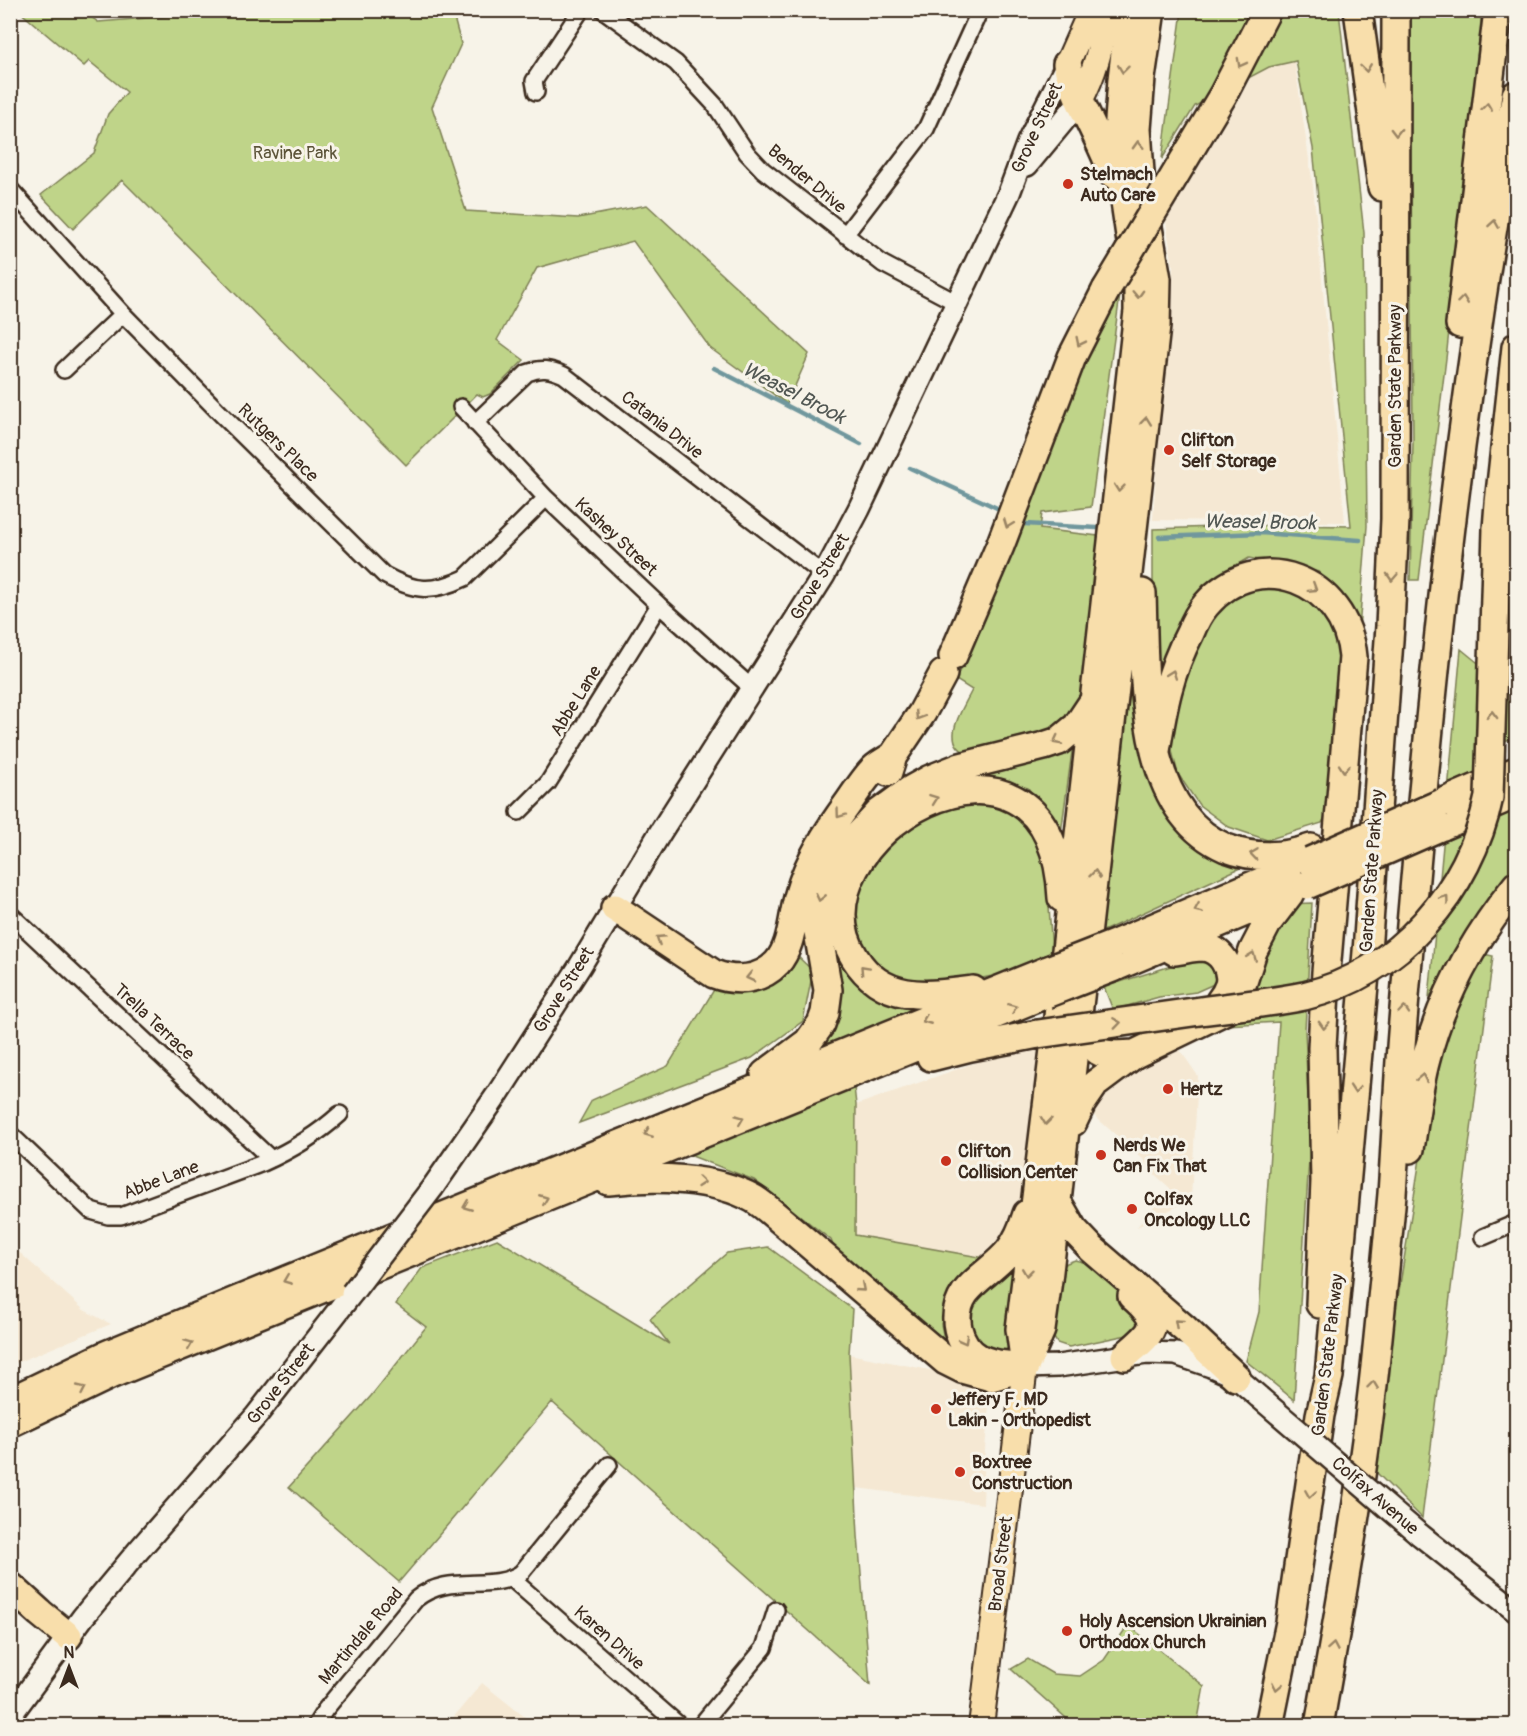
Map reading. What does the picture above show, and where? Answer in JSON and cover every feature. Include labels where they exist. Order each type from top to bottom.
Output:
[{"type":"highway","points":[[1053,974],[1095,698],[1138,311],[1138,290],[1119,161],[1118,134],[1130,10]]},
{"type":"highway","points":[[1025,1367],[1020,1329],[1079,1018],[1156,326],[1157,279],[1141,187],[1137,129],[1141,78],[1151,10]]},
{"type":"highway","points":[[692,1115],[765,1073],[808,1042],[821,1024],[828,990],[817,932],[817,908],[822,886],[831,865],[884,784],[893,756],[922,712],[948,665],[992,566],[1072,357],[1106,290],[1224,96],[1267,10]]},
{"type":"highway","points":[[1358,10],[1395,274]]},
{"type":"highway","name":"Garden State Parkway","points":[[1269,1725],[1290,1622],[1320,1415],[1329,1376],[1367,952],[1390,626],[1395,508],[1396,10]]},
{"type":"highway","points":[[1416,881],[1414,744],[1426,594],[1498,10]]},
{"type":"highway","points":[[1067,64],[1071,81],[1107,157],[1127,215]]},
{"type":"highway","points":[[1318,1725],[1339,1615],[1375,1367],[1392,1194],[1403,1023],[1453,511],[1477,330],[1516,95]]},
{"type":"highway","points":[[784,1102],[936,1055],[1038,1034],[1304,995],[1346,980],[1376,964],[1403,944],[1435,912],[1449,894],[1468,861],[1480,832],[1489,797],[1498,503],[1516,347]]},
{"type":"highway","points":[[1138,493],[1142,639],[1146,693],[1156,751],[1166,786],[1187,819],[1202,835],[1231,849],[1261,856],[1290,855],[1305,872]]},
{"type":"highway","points":[[1156,751],[1164,699],[1174,668],[1197,618],[1221,591],[1249,578],[1278,576],[1304,582],[1316,589],[1336,607],[1348,631],[1353,657],[1326,972],[1322,1048],[1325,1181],[1320,1263],[1320,1415]]},
{"type":"highway","points":[[831,865],[879,813],[912,789],[960,767],[1059,741],[1077,726],[1095,698]]},
{"type":"highway","points":[[615,908],[714,974],[740,980],[759,976],[775,964],[787,948],[799,892],[827,833],[872,770],[893,756]]},
{"type":"highway","points":[[1441,815],[1516,771]]},
{"type":"highway","points":[[1025,1367],[1041,1330],[1058,1203],[1053,1146],[1053,974],[1061,883],[1048,833],[1042,823],[1026,807],[1004,795],[992,791],[966,791],[931,800],[897,819],[885,829],[852,874],[845,896],[843,918],[844,932],[853,956],[861,967],[880,983],[903,993],[938,995],[1019,982],[1053,974],[1123,956],[1201,947],[1219,954],[1227,965],[1230,979],[1226,993],[1209,1018]]},
{"type":"highway","points":[[1123,956],[1305,872],[1441,815],[1516,794]]},
{"type":"highway","points":[[1123,956],[1305,872]]},
{"type":"highway","points":[[1025,1367],[994,1364],[977,1357],[964,1343],[959,1334],[957,1318],[958,1309],[965,1294],[1008,1252],[1017,1239],[1053,1146],[1095,1084],[1135,1054],[1230,1008],[1241,988],[1268,922],[1305,872]]},
{"type":"highway","points":[[1392,1194],[1407,1165],[1421,1080],[1440,1016],[1472,951],[1516,886]]},
{"type":"highway","points":[[10,1423],[110,1376],[784,1102],[1053,974]]},
{"type":"highway","points":[[10,1401],[108,1354],[1019,982]]},
{"type":"highway","points":[[1079,1018],[1091,1044],[1102,1054],[1135,1054]]},
{"type":"highway","points":[[580,1185],[623,1179],[674,1180],[716,1184],[753,1199],[785,1223],[946,1361],[962,1369],[991,1377],[1025,1367]]},
{"type":"highway","points":[[1058,1203],[1072,1229],[1092,1249],[1185,1329],[1236,1377]]},
{"type":"highway","points":[[1048,1280],[1062,1260],[1078,1256],[1084,1257],[1091,1260],[1143,1306],[1152,1319],[1150,1333],[1125,1356]]},
{"type":"highway","points":[[10,1438],[46,1405]]},
{"type":"highway","points":[[10,1586],[68,1636]]},
{"type":"main road","points":[[1067,64],[1091,10]]},
{"type":"main road","points":[[1080,101],[1098,54],[1107,10]]},
{"type":"main road","name":"Broad Street","points":[[981,1725],[1025,1367]]},
{"type":"street","points":[[536,92],[534,81],[581,10]]},
{"type":"street","name":"Bender Drive","points":[[603,10],[676,63],[715,105],[747,153],[763,170],[883,264],[957,303]]},
{"type":"street","points":[[845,235],[926,129],[980,10]]},
{"type":"street","name":"Grove Street","points":[[10,1716],[68,1636],[138,1551],[256,1416],[434,1187],[510,1076],[711,751],[824,575],[859,509],[957,303],[1009,193],[1028,142],[1067,64]]},
{"type":"street","name":"Grove Street","points":[[1009,193],[1032,159],[1080,101]]},
{"type":"street","name":"Rutgers Place","points":[[10,189],[123,314],[384,575],[401,584],[419,589],[435,589],[465,578],[546,498]]},
{"type":"street","points":[[64,370],[123,314]]},
{"type":"street","name":"Catania Drive","points":[[476,423],[527,373],[538,369],[552,370],[564,375],[824,575]]},
{"type":"street","name":"Kashey Street","points":[[461,407],[546,498],[659,605],[752,688]]},
{"type":"street","name":"Abbe Lane","points":[[519,812],[548,783],[659,605]]},
{"type":"street","name":"Trella Terrace","points":[[10,915],[271,1159]]},
{"type":"street","name":"Abbe Lane","points":[[10,1134],[90,1211],[108,1216],[121,1216],[271,1159],[304,1142],[340,1114]]},
{"type":"street","points":[[1483,1237],[1516,1223]]},
{"type":"street","name":"Colfax Avenue","points":[[1025,1367],[1058,1366],[1147,1353],[1176,1354],[1236,1377],[1419,1534],[1516,1611]]},
{"type":"street","points":[[512,1579],[521,1573],[609,1465]]},
{"type":"street","name":"Martindale Road","points":[[315,1725],[402,1616],[425,1592],[450,1584],[512,1579]]},
{"type":"street","name":"Karen Drive","points":[[512,1579],[680,1725]]},
{"type":"street","points":[[700,1725],[760,1654],[776,1610]]},
{"type":"shaded area","points":[[1287,12],[1313,186],[1345,522],[1153,520],[1173,267],[1166,221],[1232,111]]},
{"type":"shaded area","points":[[1516,553],[1516,679],[1505,669],[1507,607]]},
{"type":"shaded area","points":[[1044,1044],[1025,1206],[991,1259],[855,1235],[856,1105],[1014,1049]]},
{"type":"shaded area","points":[[1180,1050],[1198,1076],[1191,1199],[1137,1227],[1170,1188],[1143,1164],[1145,1161],[1090,1112],[1104,1093],[1134,1071]]},
{"type":"shaded area","points":[[11,1245],[84,1310],[111,1324],[11,1365]]},
{"type":"shaded area","points":[[849,1354],[955,1375],[982,1386],[987,1393],[989,1405],[983,1504],[856,1488]]},
{"type":"shaded area","points":[[482,1683],[535,1725],[447,1725]]},
{"type":"green space","name":"Ravine Park","points":[[198,10],[444,11],[454,18],[461,44],[432,107],[466,211],[578,218],[647,205],[809,354],[787,404],[710,348],[633,241],[537,268],[497,340],[524,360],[490,394],[483,397],[477,394],[406,465],[122,180],[73,229],[41,195],[94,153],[108,114],[127,92],[89,61],[84,66],[19,11],[83,11],[98,22],[185,15]]},
{"type":"green space","points":[[1182,11],[1339,11],[1364,233],[1367,526],[1359,629],[1319,572],[1249,558],[1203,585],[1153,680],[1153,529],[1279,525],[1351,526],[1313,148],[1296,61],[1269,67],[1195,106],[1162,159]]},
{"type":"green space","points":[[1410,11],[1482,11],[1447,350],[1419,580],[1410,580],[1413,442]]},
{"type":"green space","points":[[1122,280],[1091,507],[1042,513],[1040,529],[1098,536],[1087,685],[1067,728],[969,754],[960,749],[955,742],[954,734],[959,716],[972,690],[956,680],[1089,331]]},
{"type":"green space","points":[[1270,584],[1312,593],[1344,653],[1332,802],[1322,823],[1267,840],[1229,827],[1199,805],[1178,774],[1167,732],[1201,622],[1232,593]]},
{"type":"green space","points":[[1132,619],[1143,754],[1156,797],[1166,813],[1191,840],[1206,851],[1240,868],[1099,933]]},
{"type":"green space","points":[[1461,649],[1516,694],[1516,736],[1476,754],[1498,816],[1516,808],[1516,870],[1487,907],[1429,998]]},
{"type":"green space","points":[[1073,744],[1061,833],[1028,788],[963,772]]},
{"type":"green space","points":[[988,800],[1033,827],[1047,875],[1052,952],[1008,973],[931,988],[897,982],[861,951],[854,898],[878,852],[923,814]]},
{"type":"green space","points":[[827,902],[835,931],[921,1008],[798,1061],[806,1054]]},
{"type":"green space","points":[[1312,903],[1305,1030],[1310,1143],[1294,1400],[1246,1361],[1259,1312],[1279,1022],[1227,1025],[1286,904]]},
{"type":"green space","points":[[793,952],[813,971],[803,1021],[752,1058],[579,1123],[592,1100],[668,1066],[715,988],[741,990],[776,982]]},
{"type":"green space","points":[[1479,953],[1493,956],[1422,1518],[1371,1467],[1440,1033]]},
{"type":"green space","points":[[1190,960],[1211,964],[1216,983],[1196,992],[1159,997],[1113,1010],[1104,987]]},
{"type":"green space","points":[[854,1087],[856,1105],[855,1235],[985,1258],[950,1291],[941,1324],[946,1349],[835,1251],[831,1240],[754,1180],[689,1155]]},
{"type":"green space","points":[[497,1239],[669,1344],[650,1319],[727,1253],[768,1247],[852,1309],[849,1354],[858,1536],[870,1685],[552,1402],[399,1582],[289,1487],[371,1396],[426,1327],[396,1304],[422,1268]]},
{"type":"green space","points":[[1018,1255],[1009,1348],[1002,1352],[987,1348],[968,1331],[972,1303]]},
{"type":"green space","points":[[1075,1260],[1087,1263],[1138,1309],[1138,1329],[1132,1334],[1069,1347],[1057,1343],[1051,1333],[1059,1270]]},
{"type":"green space","points":[[1128,1625],[1204,1686],[1197,1725],[1074,1725],[1011,1669],[1028,1659],[1053,1674],[1080,1676],[1104,1660]]},
{"type":"waterway","name":"Weasel Brook","points":[[714,368],[861,444]]},
{"type":"waterway","name":"Weasel Brook","points":[[910,468],[997,508]]},
{"type":"waterway","name":"Weasel Brook","points":[[1025,524],[1097,528]]},
{"type":"waterway","name":"Weasel Brook","points":[[1159,537],[1260,533],[1360,540]]},
{"type":"waterway","name":"Weasel Brook","points":[[1504,542],[1516,542]]},
{"type":"place","name":"Stelmach Auto Care","points":[[1068,184]]},
{"type":"place","name":"Clifton Self Storage","points":[[1169,450]]},
{"type":"place","name":"Hertz","points":[[1168,1089]]},
{"type":"place","name":"Nerds We Can Fix That","points":[[1101,1155]]},
{"type":"place","name":"Clifton Collision Center","points":[[946,1161]]},
{"type":"place","name":"Colfax Oncology LLC","points":[[1132,1209]]},
{"type":"place","name":"Jeffery F, MD Lakin - Orthopedist","points":[[936,1409]]},
{"type":"place","name":"Boxtree Construction","points":[[960,1472]]},
{"type":"place","name":"Holy Ascension Ukrainian Orthodox Church","points":[[1067,1631]]}]
